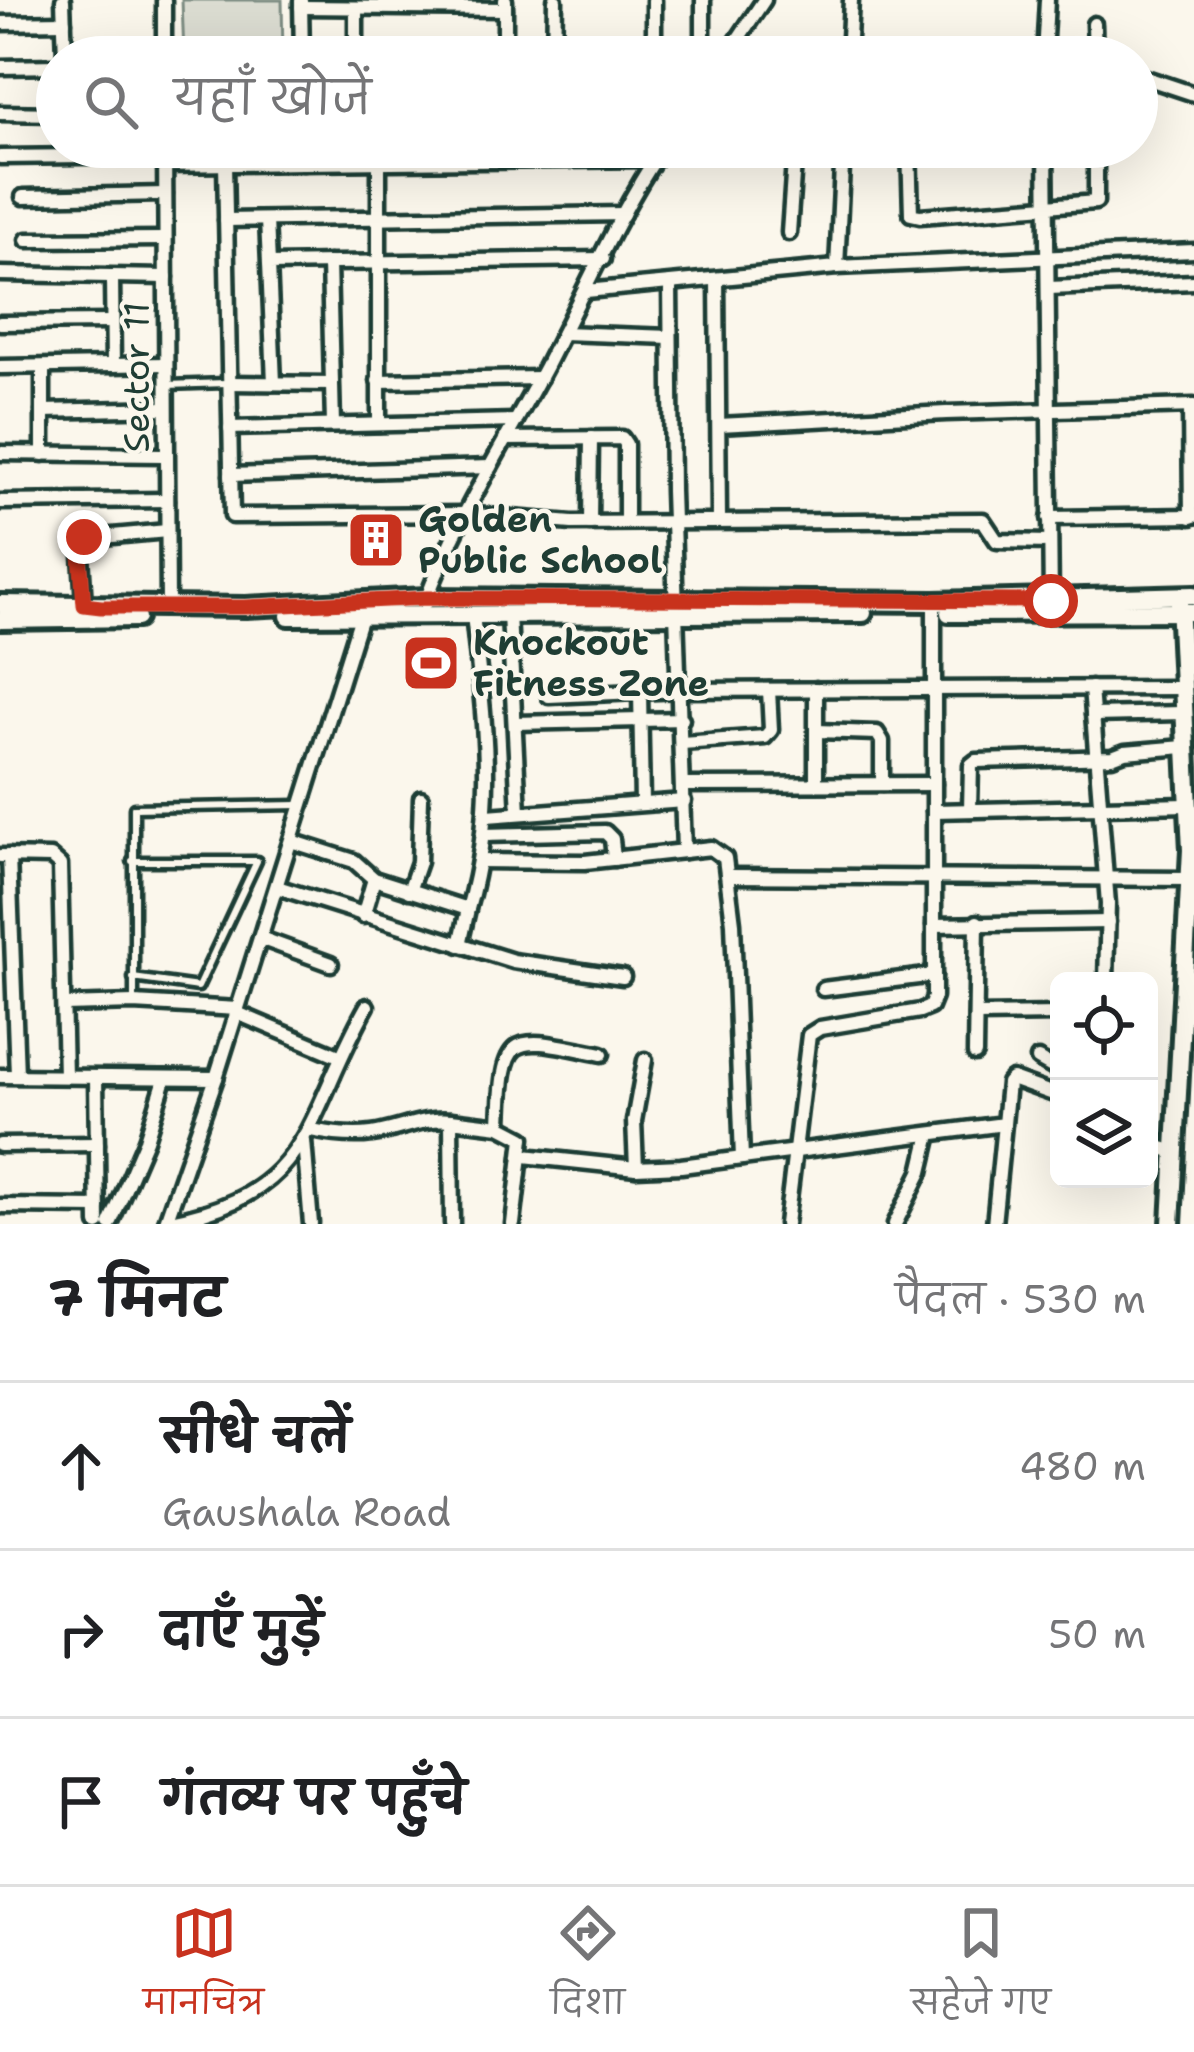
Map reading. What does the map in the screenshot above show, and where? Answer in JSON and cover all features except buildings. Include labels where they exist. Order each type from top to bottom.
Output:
[{"type":"street","points":[[63,0],[64,36]]},
{"type":"street","points":[[164,0],[164,36]]},
{"type":"street","points":[[554,36],[555,0]]},
{"type":"street","points":[[654,0],[654,36]]},
{"type":"street","points":[[703,0],[703,36]]},
{"type":"street","points":[[747,0],[748,25]]},
{"type":"street","points":[[740,36],[764,0]]},
{"type":"street","points":[[849,36],[851,0]]},
{"type":"street","points":[[1046,36],[1047,0]]},
{"type":"street","points":[[302,36],[301,4],[356,8],[505,5],[505,36]]},
{"type":"street","points":[[356,8],[356,36]]},
{"type":"street","points":[[0,22],[64,22]]},
{"type":"street","points":[[1094,24],[1094,36]]},
{"type":"street","points":[[0,68],[36,67]]},
{"type":"street","points":[[1158,82],[1194,94]]},
{"type":"street","points":[[0,113],[36,114]]},
{"type":"street","points":[[0,157],[36,155]]},
{"type":"street","name":"Sector 11","points":[[165,168],[168,607]]},
{"type":"street","points":[[225,168],[230,511],[236,517],[464,514],[590,523],[983,520],[997,541],[1050,542]]},
{"type":"street","points":[[379,168],[379,424]]},
{"type":"street","points":[[424,606],[464,514],[648,168]]},
{"type":"street","points":[[789,232],[794,168]]},
{"type":"street","points":[[837,268],[842,168]]},
{"type":"street","points":[[910,168],[915,216],[1096,202],[1096,168]]},
{"type":"street","points":[[1047,168],[1050,608]]},
{"type":"street","points":[[23,196],[165,194]]},
{"type":"street","points":[[226,220],[623,214]]},
{"type":"street","points":[[267,220],[274,383]]},
{"type":"street","points":[[27,240],[165,239]]},
{"type":"street","points":[[586,291],[837,268],[1194,251]]},
{"type":"street","points":[[269,264],[603,259]]},
{"type":"street","points":[[329,263],[333,425]]},
{"type":"street","points":[[0,274],[166,277]]},
{"type":"street","points":[[112,277],[113,365]]},
{"type":"street","points":[[717,279],[719,520]]},
{"type":"street","points":[[1048,288],[1194,282]]},
{"type":"street","points":[[670,284],[684,851]]},
{"type":"street","points":[[0,323],[112,322]]},
{"type":"street","points":[[563,333],[670,337]]},
{"type":"street","points":[[0,367],[166,364]]},
{"type":"street","points":[[43,367],[43,454]]},
{"type":"street","points":[[378,381],[540,378]]},
{"type":"street","points":[[230,383],[330,384]]},
{"type":"street","points":[[718,425],[1192,407],[1193,517],[1049,518]]},
{"type":"street","points":[[43,411],[166,409]]},
{"type":"street","points":[[230,428],[516,421]]},
{"type":"street","points":[[505,439],[617,437],[626,444],[626,522]]},
{"type":"street","points":[[590,523],[591,438]]},
{"type":"street","points":[[0,453],[165,454]]},
{"type":"street","points":[[232,476],[490,467]]},
{"type":"street","points":[[0,502],[167,500]]},
{"type":"street","points":[[84,605],[80,539],[167,531]]},
{"type":"street","points":[[0,604],[364,608]]},
{"type":"street","points":[[0,620],[424,606],[1050,608],[1186,604],[1180,688],[1191,910],[1171,1224]]},
{"type":"street","points":[[424,606],[473,614],[679,608]]},
{"type":"street","points":[[787,1224],[812,1031],[930,1007],[934,997],[934,607]]},
{"type":"street","points":[[166,1223],[364,608]]},
{"type":"street","points":[[460,945],[484,835],[489,782],[473,614]]},
{"type":"street","points":[[509,614],[519,813]]},
{"type":"street","points":[[1091,688],[1108,922],[1106,972]]},
{"type":"street","points":[[550,696],[680,690],[1180,688]]},
{"type":"street","points":[[816,689],[816,784]]},
{"type":"street","points":[[682,743],[765,737],[771,730],[770,690]]},
{"type":"street","points":[[640,692],[643,802]]},
{"type":"street","points":[[1093,715],[1182,713]]},
{"type":"street","points":[[516,723],[682,719]]},
{"type":"street","points":[[817,731],[877,733],[882,741],[882,784]]},
{"type":"street","points":[[970,810],[971,765],[976,761],[1096,758],[1184,747]]},
{"type":"street","points":[[683,784],[934,784]]},
{"type":"street","points":[[409,891],[419,862],[421,797]]},
{"type":"street","points":[[487,816],[683,801]]},
{"type":"street","points":[[934,811],[1188,805]]},
{"type":"street","points":[[484,835],[605,832],[612,839],[614,860]]},
{"type":"street","points":[[291,841],[354,861],[374,879],[468,909]]},
{"type":"street","points":[[479,861],[614,860],[711,848],[720,851],[728,877],[742,1158]]},
{"type":"street","points":[[16,1075],[5,856],[51,857],[60,865],[65,1076]]},
{"type":"street","points":[[728,877],[1190,879]]},
{"type":"street","points":[[363,916],[374,879]]},
{"type":"street","points":[[277,887],[513,961],[623,977]]},
{"type":"street","points":[[975,1054],[977,922]]},
{"type":"street","points":[[934,926],[1108,922]]},
{"type":"street","points":[[260,938],[331,964]]},
{"type":"street","points":[[823,989],[934,975]]},
{"type":"street","points":[[65,1005],[134,1003],[238,1011],[339,1056]]},
{"type":"street","points":[[0,1004],[16,1004]]},
{"type":"street","points":[[166,1223],[232,1202],[290,1162],[367,1006]]},
{"type":"street","points":[[976,1015],[1050,1014]]},
{"type":"street","points":[[500,1126],[502,1070],[506,1057],[517,1047],[544,1043],[602,1054]]},
{"type":"street","points":[[1038,1059],[1050,1066]]},
{"type":"street","points":[[636,1168],[634,1121],[645,1060]]},
{"type":"street","points":[[0,1076],[216,1078]]},
{"type":"street","points":[[96,1078],[98,1224]]},
{"type":"street","points":[[110,1224],[146,1141],[165,1078]]},
{"type":"street","points":[[994,1224],[1008,1083],[1012,1079],[1050,1093]]},
{"type":"street","points":[[307,1135],[370,1135],[432,1118],[500,1126],[523,1138],[513,1224]]},
{"type":"street","points":[[451,1120],[452,1224]]},
{"type":"street","points":[[524,1156],[636,1168],[1004,1124]]},
{"type":"street","points":[[895,1224],[921,1172],[930,1134]]},
{"type":"street","points":[[307,1135],[311,1224]]},
{"type":"street","points":[[0,1145],[97,1144]]},
{"type":"street","points":[[1158,1147],[1175,1152]]},
{"type":"street","points":[[0,1206],[98,1208]]},
{"type":"lane","points":[[166,385],[230,383]]},
{"type":"lane","points":[[134,1003],[131,814],[136,806],[302,805]]},
{"type":"lane","points":[[132,861],[257,861],[198,987],[133,978]]},
{"type":"shaded area","points":[[182,0],[282,0],[283,36],[183,36]]},
{"type":"place","name":"Golden Public School","points":[[376,540]]},
{"type":"place","name":"Knockout Fitness Zone","points":[[431,663]]},
{"type":"route","points":[[84,537],[79,545],[84,605],[101,607],[245,607],[427,598],[1051,601]]}]
